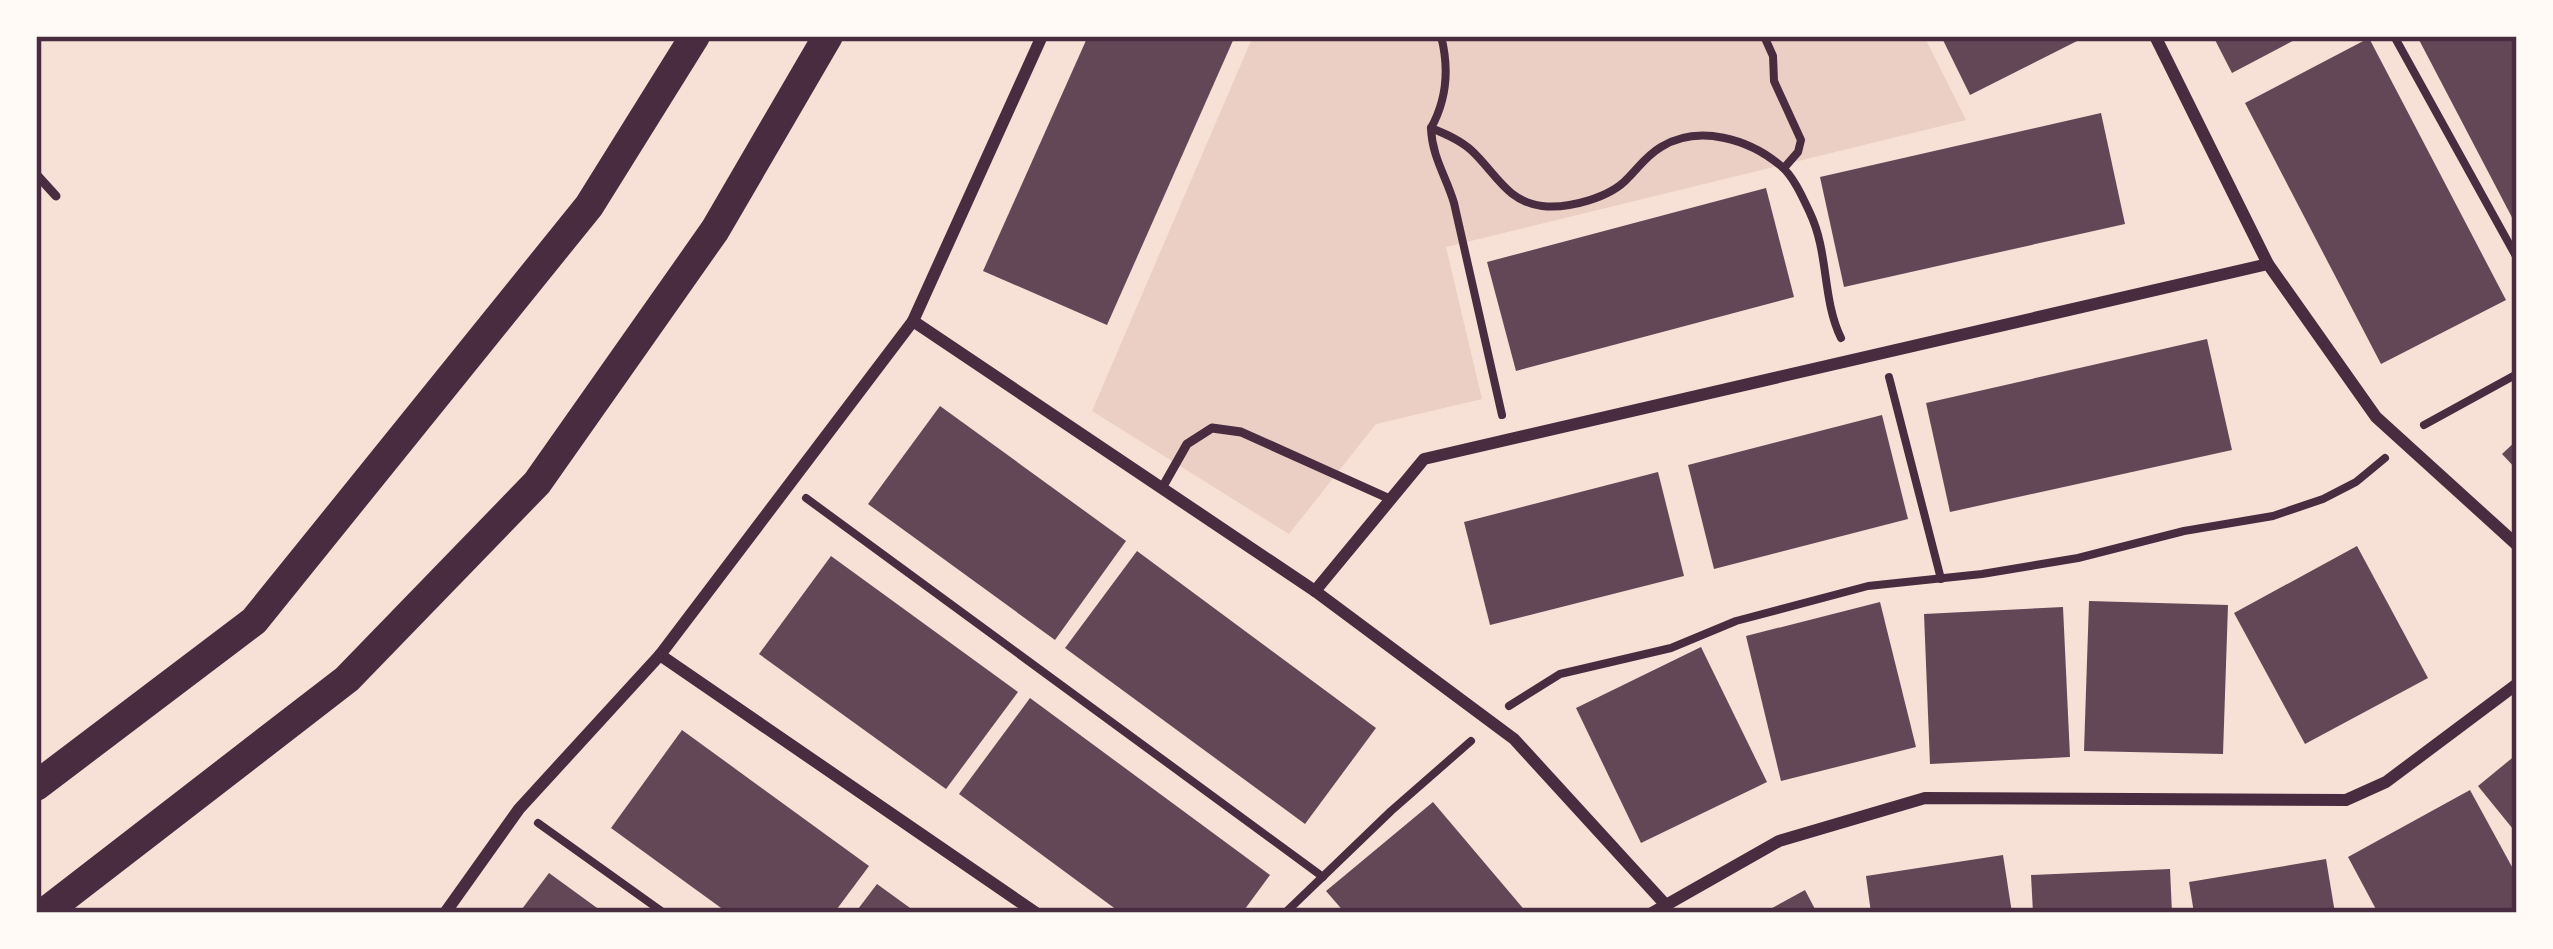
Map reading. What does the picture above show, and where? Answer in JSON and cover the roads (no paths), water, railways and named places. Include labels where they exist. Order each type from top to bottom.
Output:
[{"type":"main road","points":[[36,786],[254,621],[589,206],[695,36]]},
{"type":"main road","points":[[44,913],[347,679],[537,483],[715,230],[829,36]]},
{"type":"street","points":[[445,913],[519,809],[661,655],[913,321],[1042,36]]},
{"type":"street","points":[[2155,36],[2268,264],[2376,417],[2517,545]]},
{"type":"street","points":[[1315,591],[1424,459],[2268,264]]},
{"type":"street","points":[[913,321],[1315,591],[1514,740],[1658,908],[1779,841],[1925,798],[2346,800],[2386,782],[2517,684]]},
{"type":"street","points":[[661,655],[1036,913]]},
{"type":"lane","points":[[36,174],[56,196]]},
{"type":"lane","points":[[1162,488],[1186,444],[1212,428],[1241,432],[1390,499]]}]
